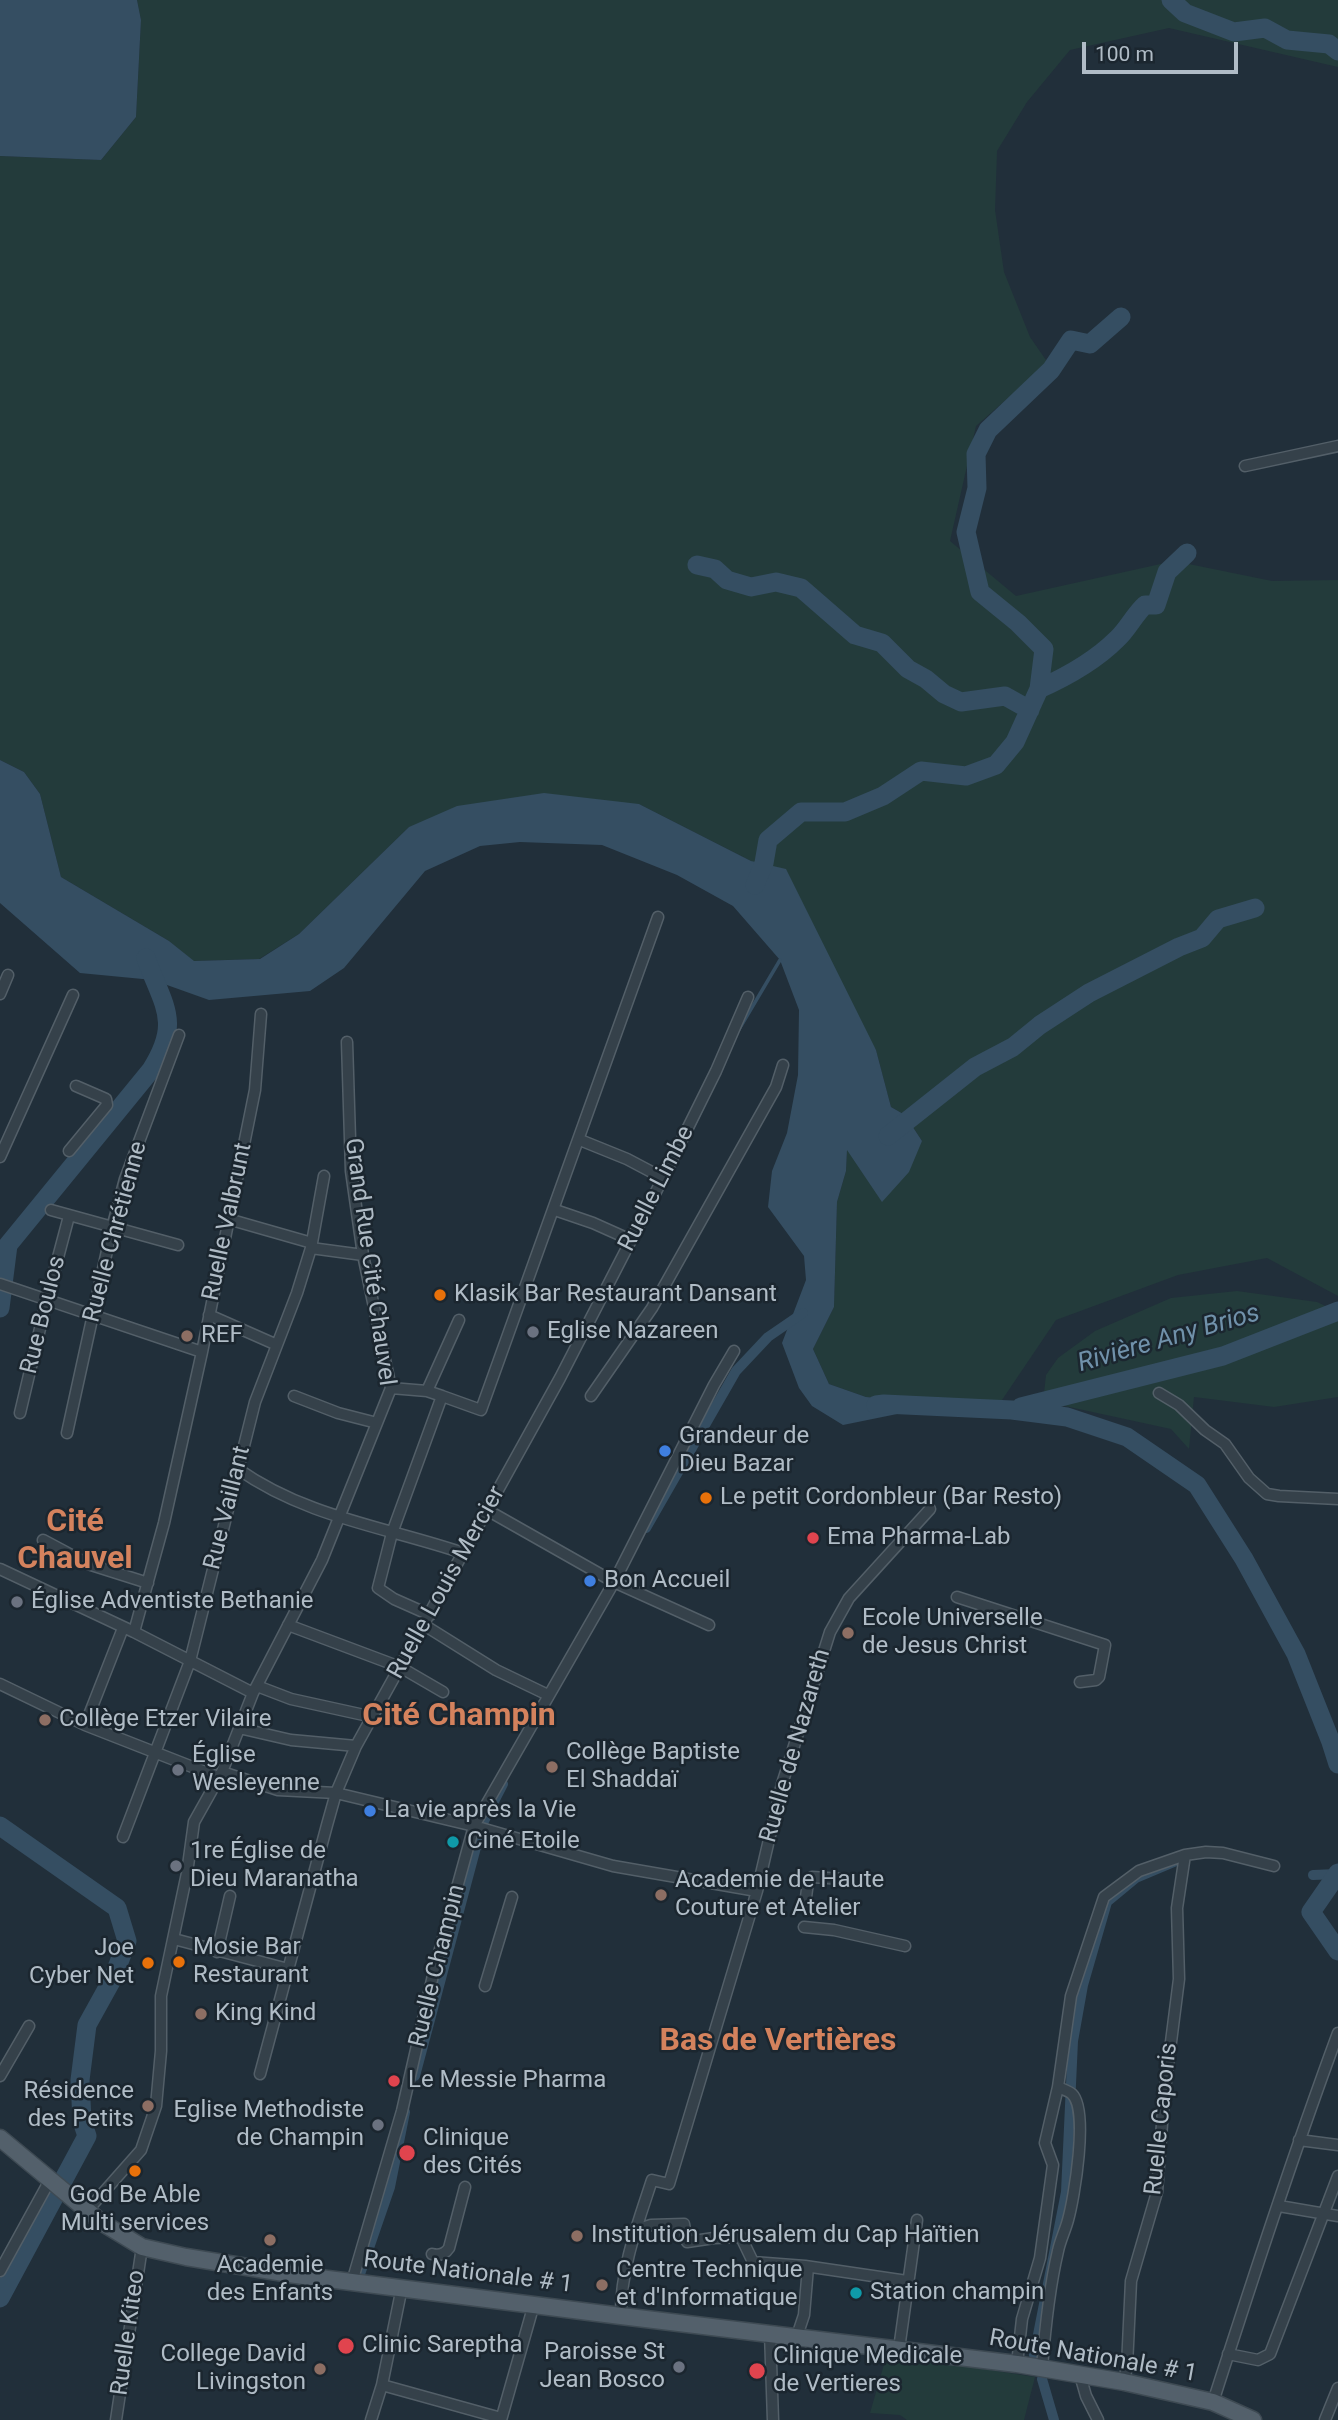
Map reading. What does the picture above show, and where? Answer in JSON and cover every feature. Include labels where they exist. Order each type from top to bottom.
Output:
[{"type":"main road","name":"Route Nationale # 1","points":[[0,2138],[101,2222],[142,2247],[211,2262],[352,2282],[1017,2364],[1124,2382],[1213,2402],[1254,2420]]},
{"type":"street","points":[[1245,466],[1338,446]]},
{"type":"street","points":[[391,1388],[427,1391],[481,1410],[658,917]]},
{"type":"street","points":[[0,994],[8,975]]},
{"type":"street","points":[[0,1157],[73,995]]},
{"type":"street","name":"Ruelle Limbe","points":[[560,1378],[716,1071],[748,998]]},
{"type":"street","name":"Ruelle Valbrunt","points":[[134,1632],[168,1506],[202,1352],[255,1090],[261,1014]]},
{"type":"street","name":"Ruelle Chrétienne","points":[[68,1433],[112,1228],[129,1168],[178,1035]]},
{"type":"street","name":"Grand Rue Cité Chauvel","points":[[87,2211],[141,2150],[156,2106],[161,2051],[161,1996],[187,1873],[194,1822],[220,1774],[255,1689],[322,1560],[391,1388],[363,1255],[351,1171],[347,1042]]},
{"type":"street","points":[[591,1396],[652,1308],[776,1087],[783,1065]]},
{"type":"street","points":[[69,1151],[107,1105],[106,1099],[76,1086]]},
{"type":"street","points":[[580,1140],[627,1159],[663,1178]]},
{"type":"street","name":"Rue Vaillant","points":[[123,1837],[190,1661],[255,1402],[297,1293],[311,1246],[324,1176]]},
{"type":"street","points":[[51,1210],[178,1245]]},
{"type":"street","points":[[555,1210],[631,1240]]},
{"type":"street","name":"Rue Boulos","points":[[20,1413],[69,1216]]},
{"type":"street","points":[[228,1219],[311,1246],[363,1255]]},
{"type":"street","points":[[0,1284],[202,1352]]},
{"type":"street","points":[[209,1315],[277,1345]]},
{"type":"street","points":[[427,1391],[459,1320]]},
{"type":"street","name":"Ruelle Champin","points":[[352,2282],[402,2111],[434,1971],[474,1826],[614,1582],[734,1351]]},
{"type":"street","name":"Ruelle Louis Mercier","points":[[260,2074],[336,1793],[356,1746],[560,1378]]},
{"type":"street","points":[[1159,1392],[1179,1405],[1205,1430],[1225,1444],[1248,1478],[1267,1494],[1338,1499]]},
{"type":"street","points":[[294,1396],[338,1413],[377,1423]]},
{"type":"street","points":[[430,1615],[394,1599],[378,1588],[392,1533],[442,1396]]},
{"type":"street","points":[[238,1469],[279,1495],[339,1519],[463,1553]]},
{"type":"street","name":"Ruelle de Nazareth","points":[[621,2316],[621,2296],[636,2230],[652,2180],[669,2184],[757,1891],[782,1784],[830,1632],[849,1598],[930,1509]]},
{"type":"street","points":[[488,1510],[614,1582],[709,1626]]},
{"type":"street","points":[[43,1540],[88,1564],[148,1583]]},
{"type":"street","points":[[0,1569],[190,1661],[255,1689],[373,1717]]},
{"type":"street","points":[[957,1597],[1105,1644],[1099,1677],[1096,1680],[1080,1682]]},
{"type":"street","points":[[288,1625],[400,1667],[443,1692]]},
{"type":"street","points":[[424,1625],[495,1670],[548,1695]]},
{"type":"street","points":[[85,1725],[124,1628]]},
{"type":"street","points":[[0,1684],[85,1725],[220,1774],[278,1790],[336,1793],[474,1826],[613,1866],[757,1891]]},
{"type":"street","points":[[239,1728],[291,1740],[356,1746]]},
{"type":"street","points":[[1017,2364],[1022,2319],[1040,2258],[1053,2165],[1045,2143],[1058,2087],[1071,1996],[1104,1897],[1139,1871],[1185,1855],[1223,1853],[1274,1866]]},
{"type":"street","name":"Ruelle Caporis","points":[[1124,2382],[1131,2281],[1157,2192],[1164,2097],[1179,1979],[1177,1908],[1185,1855]]},
{"type":"street","points":[[805,1905],[808,1882],[812,1877],[843,1879]]},
{"type":"street","points":[[217,1952],[230,1896]]},
{"type":"street","points":[[485,1986],[512,1897]]},
{"type":"street","points":[[804,1927],[834,1930],[905,1946]]},
{"type":"street","points":[[174,1939],[288,1969]]},
{"type":"street","points":[[0,2076],[29,2025]]},
{"type":"street","points":[[1213,2402],[1299,2140],[1338,2033]]},
{"type":"street","points":[[1042,2368],[1045,2329],[1058,2250],[1068,2220],[1077,2176],[1080,2143],[1077,2104],[1072,2093],[1058,2087]]},
{"type":"street","points":[[1299,2140],[1338,2145]]},
{"type":"street","points":[[1228,2354],[1258,2360],[1270,2354],[1338,2176]]},
{"type":"street","points":[[0,2272],[50,2180]]},
{"type":"street","points":[[432,2254],[440,2255],[449,2248],[465,2187]]},
{"type":"street","points":[[1279,2206],[1338,2216]]},
{"type":"street","points":[[899,2349],[917,2220]]},
{"type":"street","points":[[636,2230],[651,2225],[684,2224],[687,2242],[741,2237],[753,2262],[907,2281]]},
{"type":"street","name":"Ruelle Kiteo","points":[[116,2420],[142,2247]]},
{"type":"street","points":[[797,2336],[804,2315],[808,2267]]},
{"type":"street","points":[[371,2420],[382,2385],[402,2287]]},
{"type":"street","points":[[382,2385],[501,2419],[534,2304]]},
{"type":"street","points":[[770,2333],[773,2420]]},
{"type":"street","points":[[1080,2375],[1086,2396],[1098,2420]]},
{"type":"street","points":[[1325,2420],[1338,2388]]},
{"type":"green space","points":[[137,0],[1338,0],[1338,67],[1169,28],[1070,50],[1027,102],[997,151],[995,210],[1004,272],[1030,337],[1048,363],[976,426],[950,541],[1016,596],[1174,561],[1272,581],[1338,580],[1338,1296],[1267,1258],[1178,1275],[1056,1320],[1002,1400],[982,1407],[866,1397],[829,1384],[813,1349],[834,1307],[837,1202],[846,1171],[847,1149],[922,1141],[905,1115],[891,1107],[876,1050],[751,861],[639,804],[409,827],[299,934],[259,959],[193,961],[169,941],[61,877],[40,794],[24,772],[0,760],[0,156],[101,160],[136,117],[141,20]]},
{"type":"green space","points":[[1237,1291],[1317,1302],[1338,1312],[1338,1397],[1274,1407],[1194,1397],[1189,1449],[1171,1429],[1051,1403],[1044,1393],[1046,1375],[1058,1358],[1095,1331],[1171,1298]]},
{"type":"green space","points":[[887,2354],[1035,2377],[1024,2420],[907,2420],[900,2415],[870,2413]]},
{"type":"water","points":[[0,0],[137,0],[141,20],[136,117],[101,160],[0,156]]},
{"type":"water","points":[[0,760],[24,772],[40,794],[61,877],[169,941],[194,961],[260,959],[299,934],[409,827],[457,806],[544,793],[639,804],[751,861],[786,869],[876,1050],[891,1107],[905,1115],[922,1141],[909,1172],[882,1202],[847,1150],[846,1171],[837,1202],[834,1307],[813,1349],[829,1384],[866,1397],[901,1400],[902,1413],[843,1425],[812,1406],[799,1388],[782,1343],[806,1280],[804,1256],[768,1207],[772,1171],[787,1133],[798,1075],[799,1010],[780,960],[733,906],[677,875],[602,845],[520,842],[480,846],[425,871],[344,968],[310,991],[209,1000],[153,980],[80,973],[0,903]]},
{"type":"waterway","points":[[1171,0],[1185,13],[1234,32],[1265,28],[1287,40],[1329,44],[1338,51]]},
{"type":"waterway","points":[[755,885],[764,863],[768,840],[801,812],[845,812],[883,796],[921,771],[966,776],[996,765],[1015,742],[1039,689],[1044,649],[1018,623],[980,592],[966,532],[977,488],[976,454],[988,430],[1051,370],[1071,340],[1090,344],[1121,317]]},
{"type":"waterway","points":[[1039,689],[1090,661],[1121,635],[1145,605],[1156,605],[1167,572],[1187,553]]},
{"type":"waterway","points":[[697,565],[715,569],[727,580],[751,587],[776,582],[801,588],[855,635],[882,643],[908,669],[944,694],[961,702],[1005,696],[1030,710]]},
{"type":"waterway","points":[[888,1136],[975,1067],[1013,1047],[1040,1025],[1089,993],[1202,938],[1218,919],[1255,908]]},
{"type":"waterway","points":[[0,1308],[8,1245],[151,1070],[166,1039],[167,1014],[146,958]]},
{"type":"waterway","points":[[738,1031],[780,960]]},
{"type":"waterway","points":[[691,1132],[704,1105]]},
{"type":"waterway","name":"Rivière Any Brios","points":[[1021,1407],[1223,1356],[1338,1311]]},
{"type":"waterway","points":[[646,1528],[736,1371],[768,1337],[803,1313]]},
{"type":"waterway","points":[[876,1405],[1012,1410],[1067,1417],[1127,1437],[1197,1485],[1244,1559],[1296,1654],[1338,1764]]},
{"type":"waterway","points":[[415,2076],[482,1825],[503,1784]]},
{"type":"waterway","points":[[0,1826],[117,1908],[127,1941],[113,1978],[87,2025],[80,2080],[82,2121],[87,2136],[0,2298]]},
{"type":"waterway","points":[[1034,2355],[1066,2192],[1073,2041],[1083,1985],[1107,1902],[1136,1878],[1174,1862]]},
{"type":"waterway","points":[[1338,1873],[1311,1912],[1338,1951]]},
{"type":"waterway","points":[[1313,1875],[1337,1874]]},
{"type":"waterway","points":[[360,2274],[390,2187],[405,2112]]},
{"type":"waterway","points":[[1042,2379],[1054,2420]]},
{"type":"place","name":"Klasik Bar Restaurant Dansant","points":[[440,1295]]},
{"type":"place","name":"Eglise Nazareen","points":[[533,1332]]},
{"type":"place","name":"REF","points":[[187,1336]]},
{"type":"place","name":"Grandeur de Dieu Bazar","points":[[665,1451]]},
{"type":"place","name":"Le petit Cordonbleur (Bar Resto)","points":[[706,1498]]},
{"type":"place","name":"Ema Pharma-Lab","points":[[813,1538]]},
{"type":"place","name":"Bon Accueil","points":[[590,1581]]},
{"type":"place","name":"Église Adventiste Bethanie","points":[[17,1602]]},
{"type":"place","name":"Ecole Universelle de Jesus Christ","points":[[848,1633]]},
{"type":"place","name":"Collège Etzer Vilaire","points":[[45,1720]]},
{"type":"place","name":"Collège Baptiste El Shaddaï","points":[[552,1767]]},
{"type":"place","name":"Église Wesleyenne","points":[[178,1770]]},
{"type":"place","name":"La vie après la Vie","points":[[370,1811]]},
{"type":"place","name":"Ciné Etoile","points":[[453,1842]]},
{"type":"place","name":"1re Église de Dieu Maranatha","points":[[176,1866]]},
{"type":"place","name":"Academie de Haute Couture et Atelier","points":[[661,1895]]},
{"type":"place","name":"Mosie Bar Restaurant","points":[[179,1962]]},
{"type":"place","name":"Joe Cyber Net","points":[[148,1963]]},
{"type":"place","name":"King Kind","points":[[201,2014]]},
{"type":"place","name":"Le Messie Pharma","points":[[394,2081]]},
{"type":"place","name":"Résidence des Petits","points":[[148,2106]]},
{"type":"place","name":"Eglise Methodiste de Champin","points":[[378,2125]]},
{"type":"place","name":"Clinique des Cités","points":[[407,2153]]},
{"type":"place","name":"God Be Able Multi services","points":[[135,2171]]},
{"type":"place","name":"Institution Jérusalem du Cap Haïtien","points":[[577,2236]]},
{"type":"place","name":"Academie des Enfants","points":[[270,2240]]},
{"type":"place","name":"Centre Technique et d'Informatique","points":[[602,2285]]},
{"type":"place","name":"Station champin","points":[[856,2293]]},
{"type":"place","name":"Clinic Sareptha","points":[[346,2346]]},
{"type":"place","name":"Paroisse St Jean Bosco","points":[[679,2367]]},
{"type":"place","name":"College David Livingston","points":[[320,2369]]},
{"type":"place","name":"Clinique Medicale de Vertieres","points":[[757,2371]]},
{"type":"district","name":"Cité Chauvel","points":[[75,1542]]},
{"type":"district","name":"Cité Champin","points":[[459,1717]]},
{"type":"district","name":"Bas de Vertières","points":[[778,2042]]}]
